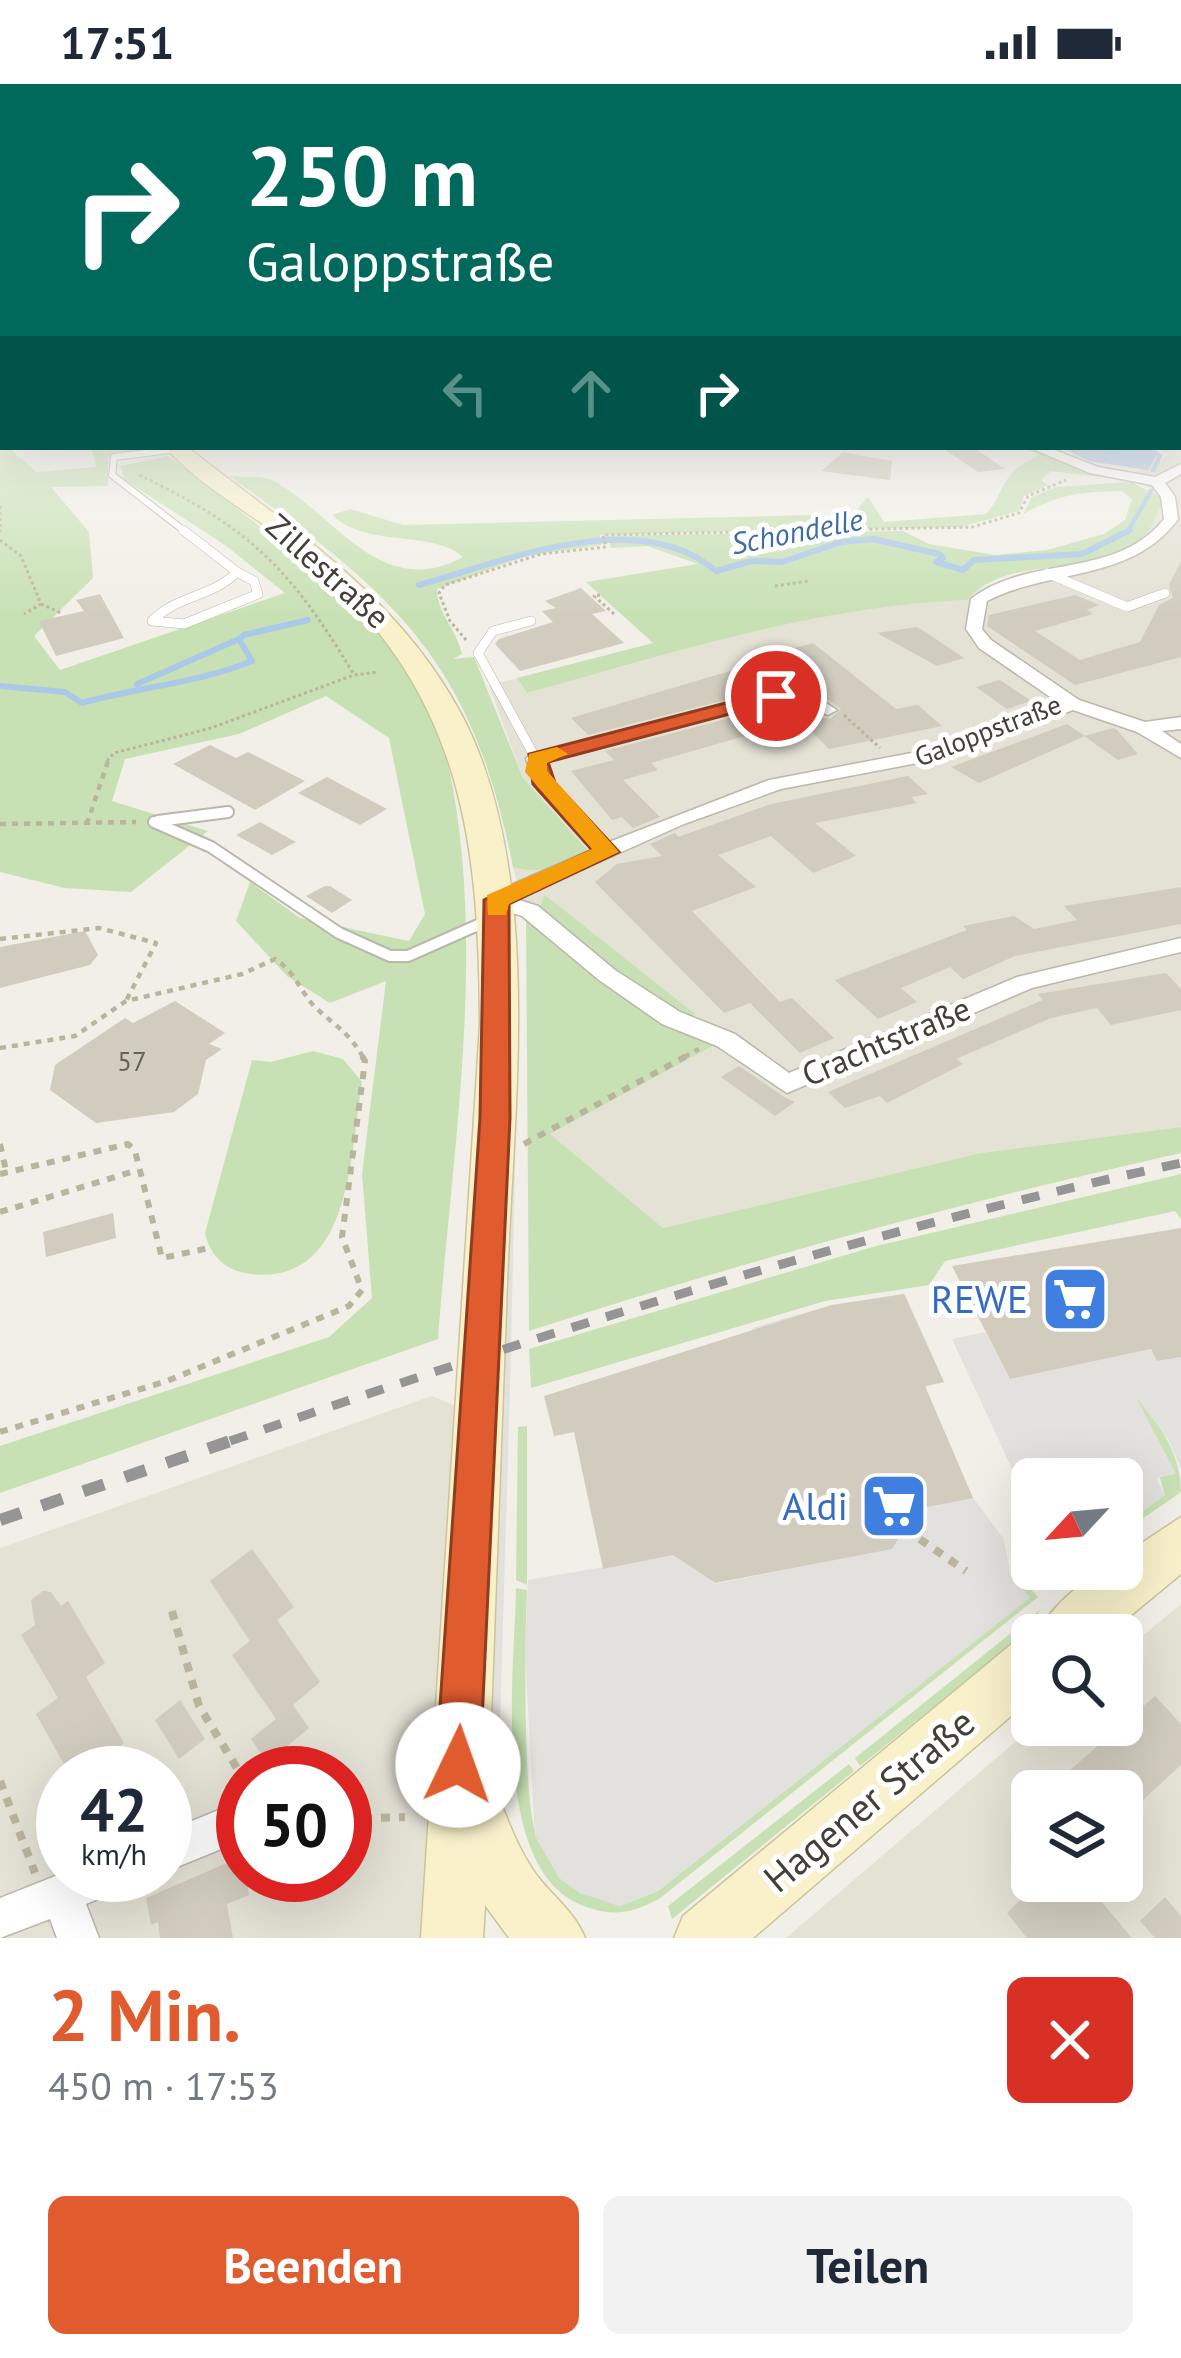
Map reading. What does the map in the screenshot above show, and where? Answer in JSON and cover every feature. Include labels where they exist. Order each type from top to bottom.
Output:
[{"type":"main road","name":"Zillestraße","points":[[180,450],[316,553],[408,645],[434,684],[471,764],[497,909],[493,1167],[452,1938]]},
{"type":"main road","points":[[1090,1614],[1181,1542]]},
{"type":"main road","name":"Hagener Straße","points":[[706,1938],[1011,1680]]},
{"type":"main road","points":[[458,1765],[496,1873],[525,1916],[554,1938]]},
{"type":"street","points":[[1042,450],[1157,482],[1181,468]]},
{"type":"street","name":"Galoppstraße","points":[[1073,704],[985,644],[974,629],[980,599],[1046,572],[1151,547],[1176,519],[1157,482]]},
{"type":"street","points":[[607,852],[544,784],[536,759],[776,696],[793,696],[828,710]]},
{"type":"street","points":[[1073,704],[1144,728],[1181,752]]},
{"type":"street","name":"Galoppstraße","points":[[497,909],[607,852],[776,784],[897,764],[1073,704]]},
{"type":"street","points":[[1144,728],[1181,723]]},
{"type":"street","name":"Crachtstraße","points":[[497,909],[530,911],[623,986],[671,1018],[719,1038],[787,1084],[1025,982],[1181,945]]},
{"type":"street","points":[[0,1919],[42,1902]]},
{"type":"street","points":[[57,1902],[78,1938]]},
{"type":"lane","points":[[165,450],[115,458],[112,475],[254,581],[258,594],[184,624],[152,621],[161,612],[230,582],[237,572]]},
{"type":"lane","points":[[1059,450],[1072,462]]},
{"type":"lane","points":[[1046,572],[1127,607],[1165,593]]},
{"type":"lane","points":[[531,621],[493,631],[478,653],[497,678],[522,739],[536,759]]},
{"type":"lane","points":[[154,822],[228,812]]},
{"type":"lane","points":[[154,822],[211,847],[339,933],[390,956],[408,956],[497,909]]},
{"type":"path","points":[[115,458],[170,493],[214,511],[269,554],[295,592],[318,614],[354,675]]},
{"type":"path","points":[[478,653],[450,621],[441,589],[526,557],[605,544],[604,536],[972,527],[1019,513],[1028,496],[1066,480]]},
{"type":"path","points":[[0,506],[0,532]]},
{"type":"path","points":[[0,540],[21,556],[41,604],[61,613]]},
{"type":"path","points":[[775,586],[809,581]]},
{"type":"path","points":[[600,595],[594,596],[614,614]]},
{"type":"path","points":[[24,614],[41,604]]},
{"type":"path","points":[[87,824],[106,760],[114,753],[211,728],[354,675],[378,671]]},
{"type":"path","points":[[828,710],[842,712],[897,764]]},
{"type":"path","points":[[0,824],[154,822]]},
{"type":"path","points":[[0,938],[75,928],[134,931],[156,943],[126,1001]]},
{"type":"path","points":[[0,1048],[76,1036],[126,1001],[242,974],[275,959],[294,971],[314,1006],[347,1029],[365,1061],[342,1237],[362,1290],[328,1319],[167,1381],[0,1432]]},
{"type":"path","points":[[493,1167],[531,1139],[719,1038]]},
{"type":"path","points":[[0,1144],[3,1172],[28,1171],[128,1144],[140,1169],[162,1258],[209,1248]]},
{"type":"path","points":[[0,1212],[140,1169]]},
{"type":"path","points":[[905,1529],[966,1571]]},
{"type":"path","points":[[172,1611],[199,1706],[223,1746]]},
{"type":"path","points":[[0,1780],[36,1858]]},
{"type":"path","points":[[372,1818],[405,1817]]},
{"type":"shaded area","points":[[1161,450],[1181,450],[1181,1127],[981,1153],[663,1228],[550,1134],[718,1044],[526,916],[513,867],[586,849],[523,778],[489,686],[517,678],[527,693],[797,618],[884,603],[967,600],[974,591],[1026,571],[1113,554],[1155,491],[1127,476],[1170,455]]},
{"type":"shaded area","points":[[518,1044],[498,1790],[487,1785],[511,1045]]},
{"type":"shaded area","points":[[905,1294],[944,1382],[925,1387],[973,1498],[1004,1539],[1011,1590],[1023,1590],[1030,1598],[658,1891],[620,1906],[580,1893],[559,1878],[535,1836],[525,1653],[528,1580],[674,1555],[715,1584],[829,1561],[752,1328],[831,1305]]},
{"type":"shaded area","points":[[985,1332],[1010,1379],[1151,1349],[1158,1361],[1181,1357],[1181,1469],[1168,1439],[1136,1397],[1176,1474],[1156,1478],[1165,1495],[1143,1511],[1143,1458],[1011,1458],[1011,1467],[952,1339]]},
{"type":"shaded area","points":[[432,1396],[468,1411],[427,1938],[0,1938],[0,1548]]},
{"type":"shaded area","points":[[1181,1604],[1181,1938],[786,1938],[1011,1746],[1143,1746],[1143,1636]]},
{"type":"green space","points":[[0,450],[11,450],[36,472],[96,467],[92,450],[152,450],[108,457],[108,486],[51,487],[89,532],[93,578],[34,636],[60,670],[285,593],[225,545],[125,480],[120,466],[168,456],[359,602],[354,607],[404,667],[441,735],[456,807],[466,958],[459,1112],[438,1339],[0,1493],[0,1446],[329,1337],[372,1298],[362,1174],[386,981],[330,1003],[288,977],[236,921],[250,882],[300,918],[409,941],[425,914],[389,738],[326,696],[239,734],[125,759],[112,801],[208,831],[131,892],[65,888],[0,872]]},
{"type":"green space","points":[[1028,450],[1117,479],[1051,471],[1041,480],[1048,485],[1024,496],[1019,511],[960,527],[857,529],[841,512],[856,511],[868,497],[884,522],[986,514],[1016,469],[1039,455]]},
{"type":"green space","points":[[229,476],[274,481],[361,548],[407,569],[434,568],[463,557],[435,543],[364,532],[332,515],[350,509],[403,525],[811,515],[837,528],[600,535],[601,545],[525,556],[437,589],[462,654],[453,659],[474,657],[523,778],[587,850],[570,861],[533,870],[513,867],[475,735],[449,683],[418,638],[338,558]]},
{"type":"green space","points":[[1131,482],[1164,499],[1146,534],[1128,549],[1106,558],[1007,575],[967,600],[854,611],[799,622],[527,693],[517,678],[653,643],[586,582],[698,564],[647,546],[611,548],[608,536],[903,531],[929,544],[995,555],[1047,550],[1104,534],[1125,520],[1132,499],[1122,491],[1082,493],[1023,514],[1032,497],[1056,487]]},
{"type":"green space","points":[[545,895],[695,1014],[685,1018],[631,987],[539,909]]},
{"type":"green space","points":[[526,916],[719,1043],[550,1134],[663,1228],[981,1153],[1181,1127],[1181,1153],[853,1234],[529,1331]]},
{"type":"green space","points":[[313,1051],[343,1059],[362,1082],[340,1209],[328,1237],[309,1259],[284,1272],[234,1270],[220,1261],[205,1233],[252,1060],[271,1062]]},
{"type":"green space","points":[[1181,1174],[1181,1219],[1175,1211],[945,1261],[929,1285],[825,1301],[531,1388],[529,1349],[876,1246]]},
{"type":"green space","points":[[1140,1396],[1173,1453],[1181,1492],[1143,1518],[1143,1511],[1165,1495],[1136,1397]]},
{"type":"green space","points":[[527,1426],[527,1585],[516,1580],[518,1427]]},
{"type":"green space","points":[[516,1588],[527,1590],[527,1758],[538,1839],[573,1881],[620,1906],[658,1891],[1029,1598],[1023,1590],[1032,1590],[1038,1597],[659,1899],[629,1911],[581,1905],[552,1884],[532,1851],[514,1763]]},
{"type":"green space","points":[[1011,1633],[1011,1644],[860,1766],[855,1758]]},
{"type":"green space","points":[[849,1764],[854,1771],[672,1919],[668,1906]]},
{"type":"water","points":[[1067,450],[1148,450],[1156,456],[1148,470],[1088,461]]},
{"type":"building","points":[[945,450],[977,450],[1005,469],[978,472]]},
{"type":"building","points":[[843,452],[892,461],[890,480],[821,471]]},
{"type":"building","points":[[1181,561],[1181,657],[1075,685],[987,626],[989,615],[1075,595],[1099,605],[1087,610],[1093,614],[1035,631],[1080,660],[1140,642],[1159,605],[1173,598],[1169,585]]},
{"type":"building","points":[[581,588],[606,611],[592,614],[624,643],[520,671],[495,644],[553,622],[542,611],[556,608],[545,601]]},
{"type":"building","points":[[100,594],[124,638],[56,656],[39,621],[84,611],[76,600]]},
{"type":"building","points":[[917,627],[964,658],[937,666],[877,633]]},
{"type":"building","points":[[813,643],[896,709],[918,705],[942,726],[829,749],[807,727],[767,736],[762,731],[651,763],[658,770],[623,780],[660,817],[633,828],[622,817],[612,820],[571,771],[614,760],[605,751],[775,706],[830,719],[841,709],[817,692],[776,687],[588,735],[571,718],[730,671],[741,680],[795,666],[777,653]]},
{"type":"building","points":[[1000,680],[1031,701],[1007,709],[976,687]]},
{"type":"building","points":[[1067,724],[1085,736],[979,783],[951,767]]},
{"type":"building","points":[[1113,728],[1138,754],[1118,760],[1084,736]]},
{"type":"building","points":[[210,745],[236,758],[248,752],[305,781],[255,810],[173,764]]},
{"type":"building","points":[[908,776],[928,794],[911,797],[917,803],[815,823],[856,856],[813,873],[771,836],[718,855],[756,887],[692,911],[780,1002],[792,998],[834,1038],[800,1053],[750,1003],[724,1013],[595,882],[617,864],[662,856],[650,844],[675,833],[678,837],[771,804]]},
{"type":"building","points":[[327,777],[387,809],[360,825],[298,793]]},
{"type":"building","points":[[260,822],[296,842],[272,855],[236,835]]},
{"type":"building","points":[[325,886],[352,900],[332,913],[306,896]]},
{"type":"building","points":[[1181,887],[1181,924],[1015,956],[963,979],[950,967],[901,988],[917,1002],[878,1019],[835,980],[967,930],[963,926],[1014,916],[1034,929],[1077,920],[1064,906]]},
{"type":"building","points":[[85,931],[98,955],[90,965],[0,988],[0,947]]},
{"type":"building","points":[[1166,973],[1181,989],[1181,1010],[1111,1025],[1097,1008],[1051,1018],[956,1059],[963,1064],[887,1103],[880,1096],[845,1108],[828,1092],[1043,1000],[1038,994]]},
{"type":"building","points":[[175,1001],[225,1033],[209,1044],[222,1049],[206,1060],[198,1094],[174,1112],[96,1123],[50,1090],[55,1065],[125,1018],[133,1023]]},
{"type":"building","points":[[739,1066],[795,1102],[775,1116],[721,1077]]},
{"type":"building","points":[[113,1213],[116,1238],[46,1257],[43,1232]]},
{"type":"building","name":"REWE","points":[[1181,1228],[1181,1357],[1157,1361],[1151,1349],[1010,1379],[952,1266]]},
{"type":"building","points":[[904,1294],[944,1382],[925,1386],[973,1498],[917,1509],[892,1549],[715,1583],[673,1555],[603,1569],[574,1432],[554,1436],[544,1396],[832,1305]]},
{"type":"building","points":[[252,1549],[294,1607],[277,1620],[320,1682],[293,1705],[309,1728],[287,1746],[256,1746],[251,1739],[276,1719],[232,1655],[250,1641],[210,1581]]},
{"type":"building","points":[[43,1591],[51,1592],[61,1606],[68,1601],[105,1663],[86,1677],[124,1743],[120,1746],[54,1746],[36,1714],[58,1698],[21,1635],[35,1625],[31,1600]]},
{"type":"building","points":[[1155,1696],[1181,1724],[1181,1765],[1143,1800],[1143,1770],[1070,1770],[1098,1746],[1143,1746],[1143,1706]]},
{"type":"building","points":[[180,1700],[205,1739],[192,1749],[171,1746],[155,1720]]},
{"type":"building","points":[[216,1868],[216,1902],[232,1902],[227,1904],[233,1938],[160,1938],[158,1922],[151,1925],[147,1902],[192,1902],[192,1878]]},
{"type":"building","points":[[1165,1897],[1181,1916],[1181,1938],[1155,1938],[1140,1921]]},
{"type":"building","points":[[1018,1902],[1102,1902],[1132,1938],[1027,1938],[1007,1913]]},
{"type":"waterway","name":"Schondelle","points":[[1151,450],[1160,456],[1153,470]]},
{"type":"waterway","name":"Schondelle","points":[[1128,531],[1151,491]]},
{"type":"waterway","name":"Schondelle","points":[[419,585],[529,553],[610,540],[648,542],[684,551],[716,571],[752,561],[782,562],[841,542],[873,539],[939,554],[943,558],[936,562],[963,570],[974,560],[1082,554],[1128,531]]},
{"type":"waterway","name":"Schondelle","points":[[239,639],[308,620]]},
{"type":"waterway","name":"Schondelle","points":[[0,686],[65,692],[82,703],[211,675],[252,661],[239,639]]},
{"type":"waterway","points":[[137,684],[239,639]]},
{"type":"railway","points":[[230,1441],[465,1362],[820,1253],[1181,1163]]},
{"type":"railway","points":[[0,1520],[239,1438]]},
{"type":"slow traffic","points":[[497,909],[496,900],[607,852],[536,772],[536,759],[557,754]]},
{"type":"place","name":"REWE","points":[[1075,1299]]},
{"type":"place","name":"Aldi","points":[[894,1506]]},
{"type":"route","points":[[458,1765],[495,1118],[496,900],[607,852],[544,784],[536,772],[536,759],[776,696]]}]
